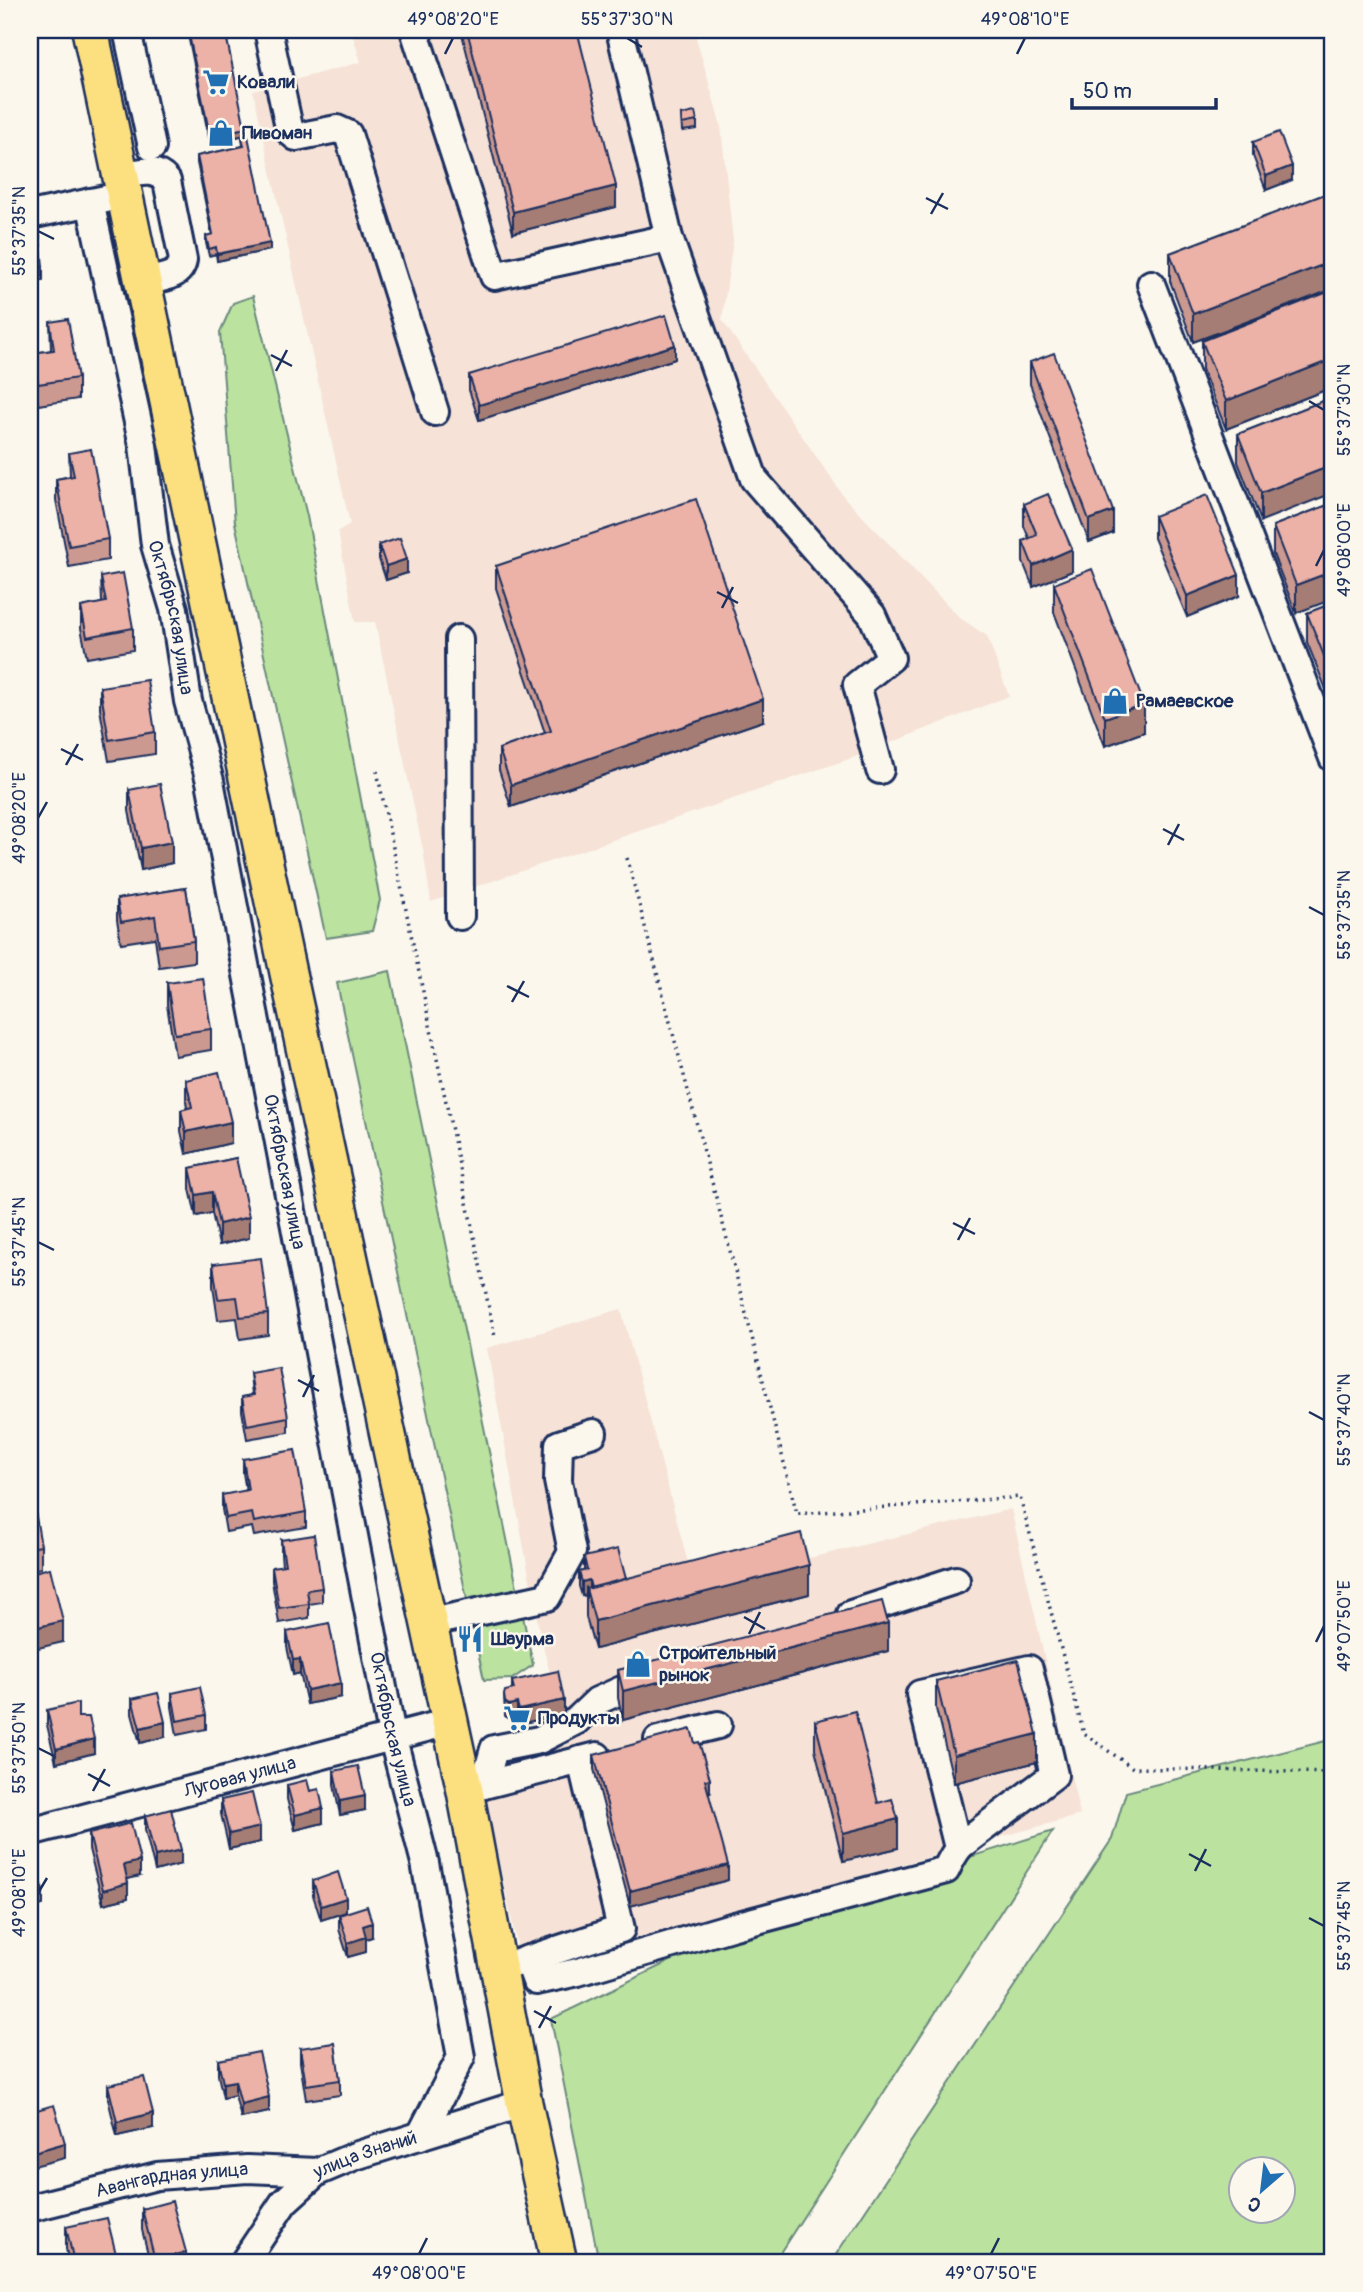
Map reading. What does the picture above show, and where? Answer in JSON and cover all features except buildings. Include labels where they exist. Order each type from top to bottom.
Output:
[{"type":"main road","points":[[89,30],[427,1623],[449,1722],[474,1788],[513,1964],[524,2103],[559,2262]]},
{"type":"street","points":[[127,30],[152,147]]},
{"type":"street","points":[[268,30],[290,132],[296,137],[337,129],[348,134],[435,412]]},
{"type":"street","points":[[414,30],[494,276],[669,238]]},
{"type":"street","points":[[620,30],[669,238],[754,479],[872,615],[891,658],[857,685],[880,770]]},
{"type":"street","points":[[30,215],[90,202],[123,185]]},
{"type":"street","name":"Октябрьская улица","points":[[90,202],[143,445],[155,545],[174,609],[188,701],[210,781],[393,1735],[425,1863],[461,2057],[420,2136]]},
{"type":"street","points":[[1151,284],[1333,758]]},
{"type":"street","points":[[459,639],[460,916]]},
{"type":"street","points":[[427,1623],[547,1597],[572,1552],[558,1481],[559,1444],[593,1433]]},
{"type":"street","points":[[825,1622],[956,1580]]},
{"type":"street","points":[[513,1964],[536,1980],[578,1972],[731,1927],[946,1870],[958,1848],[1054,1775],[1029,1669],[920,1694],[958,1848]]},
{"type":"street","points":[[474,1788],[494,1749],[539,1740],[576,1721],[597,1701],[668,1672]]},
{"type":"street","name":"Луговая улица","points":[[30,1832],[449,1722]]},
{"type":"street","points":[[474,1788],[718,1725]]},
{"type":"street","points":[[513,1964],[621,1929],[581,1760]]},
{"type":"street","name":"улица Знаний","points":[[244,2262],[284,2202],[317,2172],[355,2156],[524,2103]]},
{"type":"street","name":"Авангардная улица","points":[[30,2208],[157,2176],[247,2169],[317,2172]]},
{"type":"path","points":[[377,771],[495,1337]]},
{"type":"path","points":[[627,858],[797,1514],[1020,1497],[1084,1734],[1132,1768],[1333,1773]]},
{"type":"shaded area","points":[[351,30],[694,30],[721,126],[733,241],[722,320],[844,497],[960,618],[987,636],[1009,696],[855,757],[431,902],[423,850],[375,622],[355,622],[338,531],[350,524],[253,91],[361,62]]},
{"type":"shaded area","points":[[621,1309],[694,1586],[1011,1509],[1080,1815],[621,1942],[523,1972],[480,1773],[567,1745],[538,1624],[487,1348]]},
{"type":"green space","points":[[253,296],[307,516],[380,900],[372,931],[326,938],[235,523],[220,332],[233,303]]},
{"type":"green space","points":[[390,971],[533,1665],[512,1679],[484,1680],[337,983]]},
{"type":"green space","points":[[1333,1739],[1333,2262],[831,2262],[1112,1839],[1126,1792]]},
{"type":"green space","points":[[1053,1831],[774,2262],[599,2262],[551,2019],[730,1932]]},
{"type":"place","name":"Ковали","points":[[216,82]]},
{"type":"place","name":"Пивоман","points":[[221,133]]},
{"type":"place","name":"Рамаевское","points":[[1115,701]]},
{"type":"place","name":"Шаурма","points":[[470,1639]]},
{"type":"place","name":"Строительный рынок","points":[[638,1664]]},
{"type":"place","name":"Продукты","points":[[517,1718]]}]
